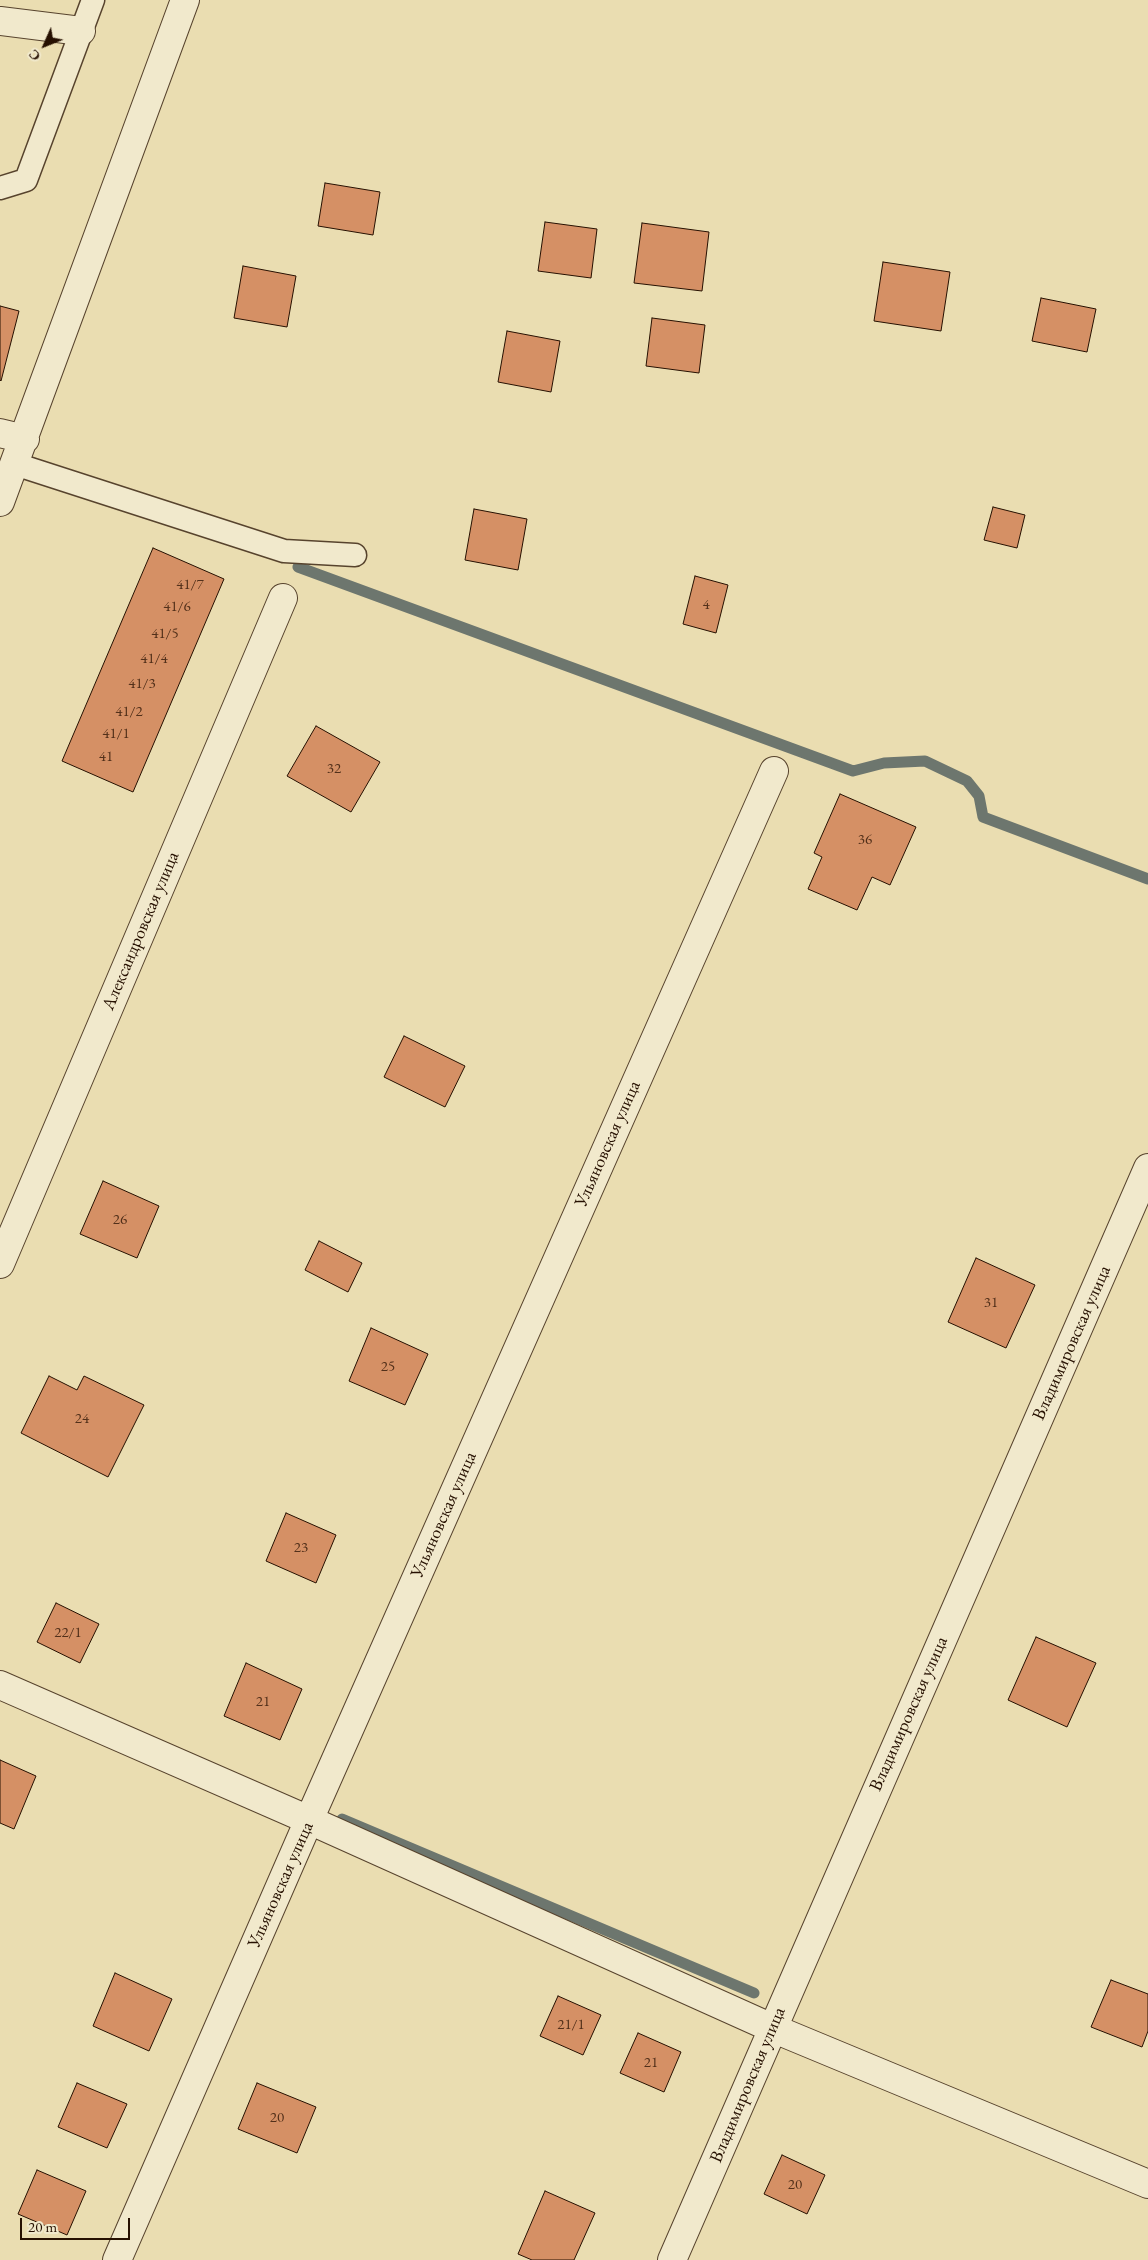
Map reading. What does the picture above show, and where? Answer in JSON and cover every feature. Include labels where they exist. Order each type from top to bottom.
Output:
[{"type":"street","points":[[0,502],[15,464],[12,436],[185,0]]},
{"type":"street","points":[[0,21],[81,31]]},
{"type":"street","name":"Александровская улица","points":[[0,1264],[283,598]]},
{"type":"street","name":"Ульяновская улица","points":[[117,2260],[774,770]]},
{"type":"street","name":"Владимировская улица","points":[[672,2260],[1148,1168]]},
{"type":"street","points":[[0,1685],[310,1820],[772,2028],[1148,2184]]},
{"type":"lane","points":[[0,188],[26,180],[93,0]]},
{"type":"lane","points":[[15,464],[284,551],[355,555]]},
{"type":"building","points":[[325,183],[380,192],[373,235],[318,226]]},
{"type":"building","points":[[545,222],[597,229],[591,278],[538,271]]},
{"type":"building","points":[[642,223],[709,232],[702,291],[634,283]]},
{"type":"building","points":[[883,262],[950,272],[941,331],[874,321]]},
{"type":"building","points":[[243,266],[296,276],[287,327],[234,318]]},
{"type":"building","points":[[1041,298],[1096,309],[1087,352],[1032,341]]},
{"type":"building","points":[[0,306],[19,311],[1,381],[0,380]]},
{"type":"building","points":[[652,318],[705,325],[699,373],[646,366]]},
{"type":"building","points":[[507,331],[560,341],[551,392],[498,382]]},
{"type":"building","points":[[993,507],[1025,515],[1017,548],[984,540]]},
{"type":"building","points":[[474,509],[527,519],[518,570],[465,560]]},
{"type":"building","points":[[153,548],[224,579],[133,792],[62,761]]},
{"type":"building","points":[[695,576],[728,585],[716,633],[683,624]]},
{"type":"building","points":[[316,726],[380,762],[351,812],[287,776]]},
{"type":"building","points":[[840,794],[916,827],[890,885],[872,877],[857,910],[808,889],[822,857],[814,853]]},
{"type":"building","points":[[404,1036],[465,1066],[445,1107],[384,1077]]},
{"type":"building","points":[[103,1181],[159,1206],[137,1258],[80,1234]]},
{"type":"building","points":[[319,1241],[362,1263],[348,1292],[305,1270]]},
{"type":"building","points":[[976,1258],[1035,1285],[1006,1348],[948,1322]]},
{"type":"building","points":[[371,1328],[428,1354],[405,1405],[349,1381]]},
{"type":"building","points":[[49,1376],[77,1390],[84,1376],[144,1405],[108,1477],[21,1433]]},
{"type":"building","points":[[286,1513],[336,1535],[316,1583],[266,1561]]},
{"type":"building","points":[[56,1603],[99,1624],[80,1663],[37,1642]]},
{"type":"building","points":[[1036,1637],[1096,1663],[1067,1727],[1008,1700]]},
{"type":"building","points":[[246,1663],[302,1689],[280,1740],[224,1716]]},
{"type":"building","points":[[0,1760],[36,1776],[14,1829],[0,1823]]},
{"type":"building","points":[[115,1973],[172,1999],[149,2051],[93,2026]]},
{"type":"building","points":[[1111,1980],[1148,1994],[1148,2031],[1142,2047],[1091,2027]]},
{"type":"building","points":[[558,1996],[601,2015],[583,2055],[540,2036]]},
{"type":"building","points":[[638,2033],[681,2052],[664,2092],[620,2073]]},
{"type":"building","points":[[77,2083],[127,2104],[107,2148],[58,2127]]},
{"type":"building","points":[[257,2083],[316,2107],[297,2153],[238,2129]]},
{"type":"building","points":[[782,2155],[825,2175],[807,2214],[764,2194]]},
{"type":"building","points":[[37,2170],[86,2191],[67,2235],[18,2214]]},
{"type":"building","points":[[545,2191],[595,2213],[574,2260],[532,2260],[518,2254]]},
{"type":"waterway","points":[[298,567],[853,771],[884,763],[925,761],[967,781],[979,796],[983,817],[1148,879]]},
{"type":"waterway","points":[[342,1819],[754,1993]]}]
